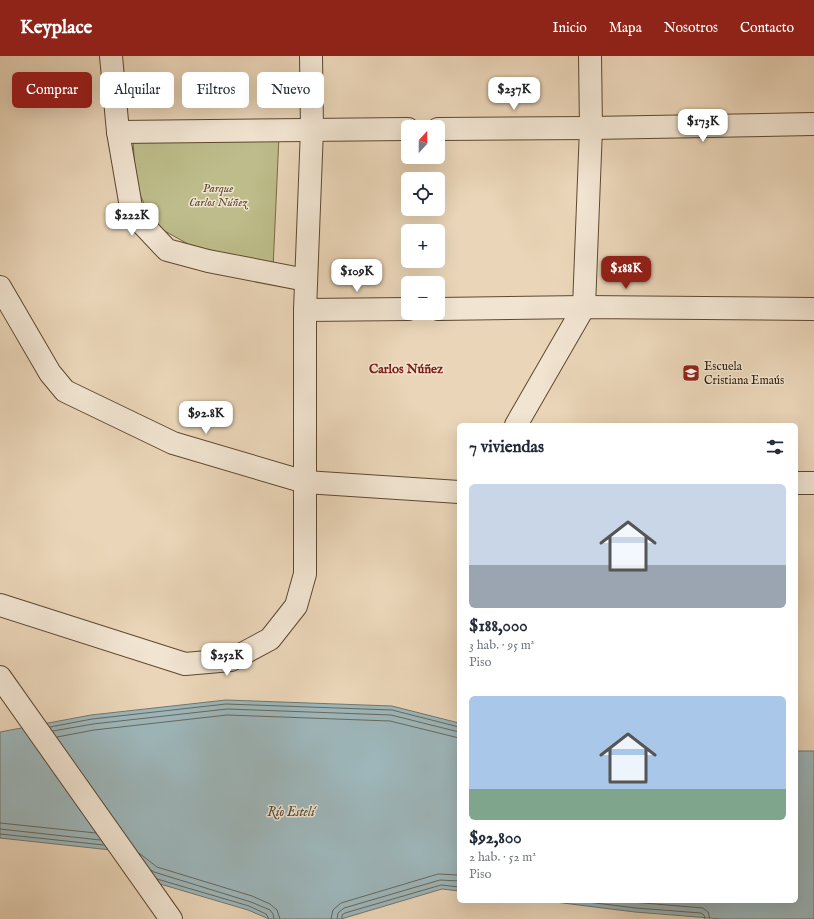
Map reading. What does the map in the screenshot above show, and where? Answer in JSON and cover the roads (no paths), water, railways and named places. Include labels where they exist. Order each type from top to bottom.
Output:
[{"type":"street","points":[[111,56],[118,132],[132,213],[167,250],[208,261],[306,280]]},
{"type":"street","points":[[0,606],[185,664],[231,660],[270,639],[296,606],[305,574],[305,310],[312,129],[311,56]]},
{"type":"street","points":[[517,423],[584,307],[591,128],[590,56]]},
{"type":"street","points":[[445,128],[591,128],[814,124]]},
{"type":"street","points":[[118,132],[401,129]]},
{"type":"street","points":[[0,287],[50,373],[65,392],[173,443],[305,482],[457,492]]},
{"type":"street","points":[[445,309],[584,307],[814,309]]},
{"type":"street","points":[[305,310],[401,309]]},
{"type":"street","points":[[798,483],[814,484]]},
{"type":"street","points":[[0,677],[10,703],[171,919]]},
{"type":"water","name":"Río Estelí","points":[[226,700],[392,706],[457,722],[457,891],[442,889],[341,919],[269,919],[248,910],[150,881],[111,850],[0,838],[0,732],[91,715]]},
{"type":"water","points":[[798,751],[814,751],[814,919],[722,919],[635,912],[563,903],[798,903]]},
{"type":"place","name":"Escuela Cristiana Emaús","points":[[691,373]]},
{"type":"district","name":"Carlos Núñez","points":[[406,368]]},
{"type":"park label","name":"Parque Carlos Núñez","points":[[218,195]]}]
